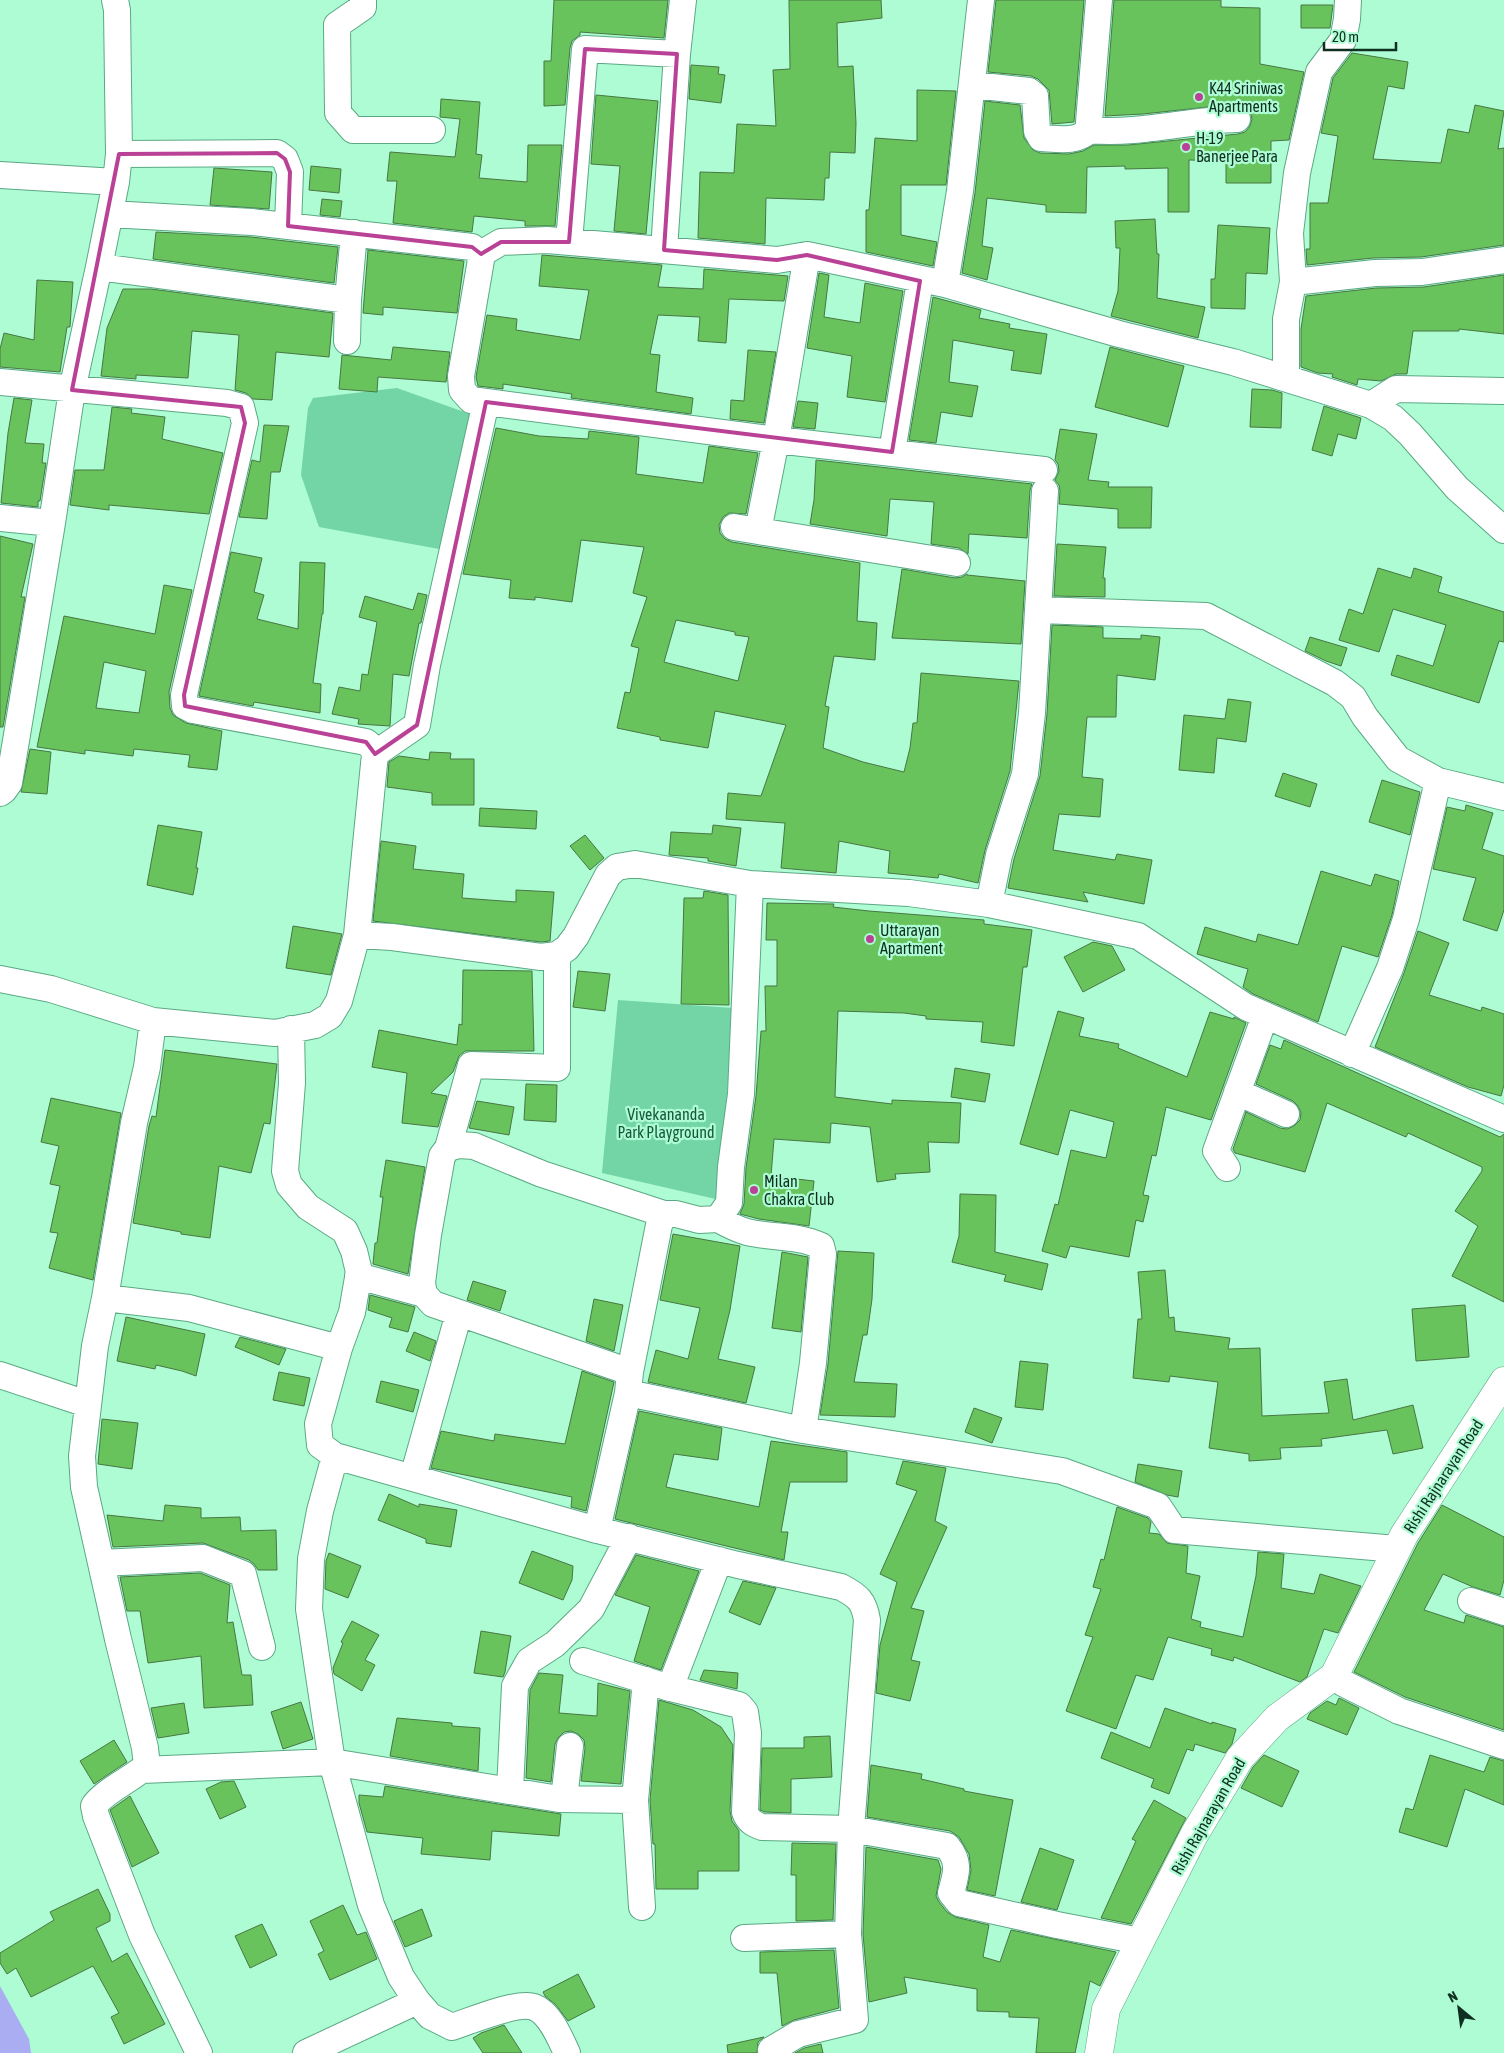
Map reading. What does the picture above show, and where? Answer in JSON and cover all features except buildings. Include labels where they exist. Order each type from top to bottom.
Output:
[{"type":"main road","name":"Rishi Rajnarayan Road","points":[[1100,2053],[1106,2009],[1194,1835],[1240,1758],[1277,1718],[1334,1676],[1397,1549],[1504,1380]]},
{"type":"street","points":[[0,793],[9,783],[72,390],[116,182],[119,154],[117,10],[115,0]]},
{"type":"street","points":[[363,0],[363,7],[337,24],[338,114],[353,130],[432,130]]},
{"type":"street","points":[[664,250],[683,0]]},
{"type":"street","points":[[892,452],[932,282],[960,191],[982,0]]},
{"type":"street","points":[[1090,130],[1088,122],[1099,0]]},
{"type":"street","points":[[1286,378],[1286,319],[1293,282],[1290,233],[1297,173],[1320,72],[1343,40],[1348,0]]},
{"type":"street","points":[[570,242],[585,50],[678,54]]},
{"type":"street","points":[[973,85],[1029,90],[1036,96],[1037,131],[1041,138],[1072,139],[1083,137],[1090,130],[1120,131],[1216,119],[1237,119]]},
{"type":"street","points":[[119,154],[276,153],[285,159],[290,172],[288,226]]},
{"type":"street","points":[[0,175],[116,182]]},
{"type":"street","points":[[110,214],[252,222],[472,247],[481,260],[460,376],[462,390],[471,400],[776,440],[892,452],[1044,480],[1039,610],[1032,713],[1025,774],[999,855],[989,904]]},
{"type":"street","points":[[347,341],[348,300],[354,234]]},
{"type":"street","points":[[479,255],[501,242],[547,240],[778,260],[807,255],[932,282],[1119,334],[1233,362],[1371,405],[1393,418],[1410,434],[1457,488],[1504,530]]},
{"type":"street","points":[[807,255],[776,440],[746,529],[956,563]]},
{"type":"street","points":[[1293,282],[1375,273],[1422,272],[1504,260]]},
{"type":"street","points":[[99,267],[348,300]]},
{"type":"street","points":[[0,382],[227,404],[241,407],[245,422],[184,695],[185,706],[193,710],[366,742],[372,747],[375,754],[357,935],[339,1001],[330,1016],[315,1025],[275,1033],[153,1021],[51,990],[0,979]]},
{"type":"street","points":[[1371,405],[1396,389],[1504,391]]},
{"type":"street","points":[[375,754],[417,725],[427,665],[486,402]]},
{"type":"street","points":[[0,518],[52,523]]},
{"type":"street","points":[[1039,610],[1206,616],[1335,682],[1353,697],[1365,717],[1398,759],[1438,781],[1504,797]]},
{"type":"street","points":[[1352,1054],[1390,968],[1406,918],[1438,781]]},
{"type":"street","points":[[357,935],[392,937],[541,957],[557,955],[567,948],[576,936],[608,875],[617,867],[635,864],[750,884],[909,893],[989,904],[1138,936],[1246,1007],[1504,1119]]},
{"type":"street","points":[[718,1219],[729,1203],[731,1167],[741,1094],[750,884]]},
{"type":"street","points":[[557,955],[557,1068],[471,1065],[448,1148],[442,1156],[428,1234],[422,1283],[424,1294],[433,1304],[629,1383],[803,1430],[1062,1471],[1158,1506],[1174,1530],[1397,1549]]},
{"type":"street","points":[[1227,1168],[1216,1151],[1265,1016]]},
{"type":"street","points":[[153,1021],[147,1067],[134,1123],[105,1298],[95,1346],[82,1456],[84,1487],[145,1748],[146,1764],[142,1770],[105,1793],[94,1806],[96,1816],[142,1935],[199,2053]]},
{"type":"street","points":[[291,1029],[292,1083],[285,1171],[289,1185],[308,1207],[345,1231],[354,1251],[359,1272],[352,1312],[339,1348],[318,1424],[320,1444],[335,1456],[413,1477],[538,1515],[719,1560],[841,1587],[856,1595],[865,1607],[867,1620],[851,1829],[848,1934],[855,2020],[798,2034],[771,2050],[772,2053]]},
{"type":"street","points":[[1237,1092],[1286,1114]]},
{"type":"street","points":[[448,1148],[459,1145],[474,1146],[542,1174],[664,1214],[676,1214],[699,1220],[718,1219],[748,1232],[810,1241],[821,1246],[823,1254],[813,1363],[803,1430]]},
{"type":"street","points":[[597,1530],[629,1383],[659,1225],[664,1214]]},
{"type":"street","points":[[358,1276],[424,1294]]},
{"type":"street","points":[[105,1298],[189,1308],[339,1348]]},
{"type":"street","points":[[413,1477],[459,1313]]},
{"type":"street","points":[[0,1375],[87,1404]]},
{"type":"street","points":[[335,1456],[320,1511],[311,1559],[309,1608],[332,1762],[372,1905],[401,1976],[417,2001],[430,2016],[452,2027],[506,2009],[533,2007],[545,2015],[567,2053]]},
{"type":"street","points":[[510,1790],[515,1686],[529,1661],[555,1644],[591,1609],[629,1537]]},
{"type":"street","points":[[101,1563],[203,1558],[243,1574],[262,1647]]},
{"type":"street","points":[[642,1907],[635,1800],[658,1684],[719,1560]]},
{"type":"street","points":[[1472,1601],[1504,1612]]},
{"type":"street","points":[[583,1661],[658,1684],[739,1705],[745,1712],[748,1733],[745,1812],[748,1820],[762,1827],[851,1829],[947,1846],[954,1854],[957,1869],[951,1893],[959,1903],[1057,1926],[1140,1941]]},
{"type":"street","points":[[1334,1676],[1343,1683],[1399,1712],[1504,1746]]},
{"type":"street","points":[[564,1799],[570,1746]]},
{"type":"street","points":[[142,1770],[332,1762],[564,1799],[635,1800]]},
{"type":"street","points":[[744,1938],[848,1934]]},
{"type":"street","points":[[306,2053],[417,2001]]},
{"type":"highlighted area","points":[[585,49],[677,54],[664,250],[777,260],[807,255],[920,281],[892,452],[486,402],[417,725],[375,754],[366,742],[185,706],[184,695],[245,423],[241,407],[72,390],[119,154],[277,153],[285,159],[290,172],[288,226],[472,247],[481,254],[501,242],[569,242]]},
{"type":"green space","points":[[397,388],[481,418],[450,551],[319,527],[301,475],[308,408],[313,398]]},
{"type":"green space","name":"Vivekananda Park Playground","points":[[618,1000],[733,1008],[720,1200],[602,1173]]},
{"type":"water","points":[[0,1986],[29,2039],[31,2053],[0,2053]]},
{"type":"place","name":"K44 Sriniwas Apartments","points":[[1199,97]]},
{"type":"place","name":"H-19 Banerjee Para","points":[[1186,147]]},
{"type":"place","name":"Uttarayan Apartment","points":[[870,939]]},
{"type":"place","name":"Milan Chakra Club","points":[[754,1190]]}]
